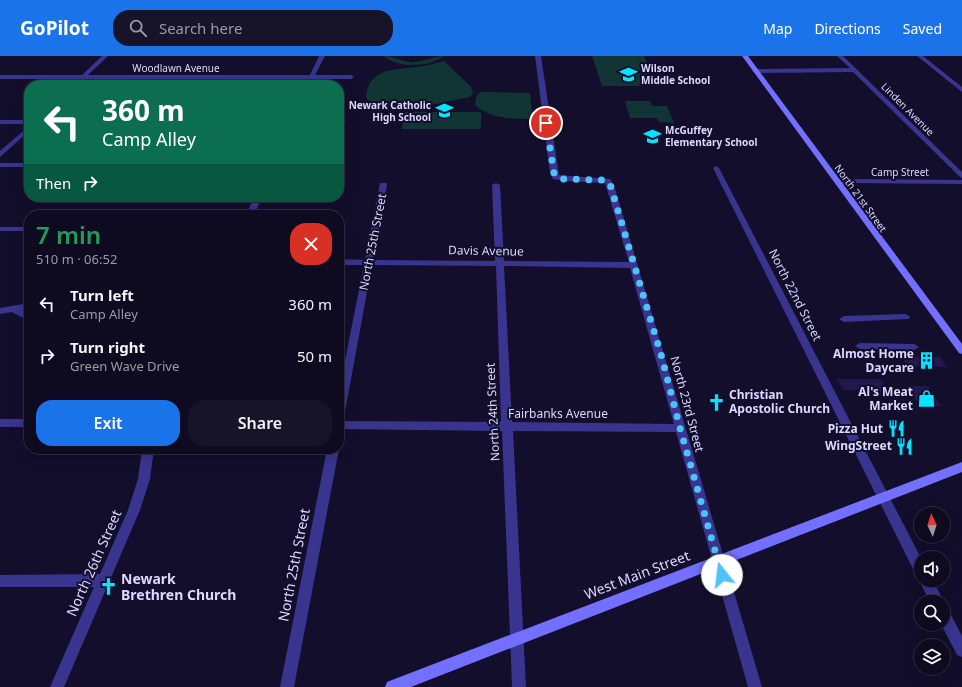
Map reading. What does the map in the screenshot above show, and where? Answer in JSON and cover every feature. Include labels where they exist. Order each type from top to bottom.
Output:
[{"type":"main road","name":"North 21st Street","points":[[745,56],[962,351]]},
{"type":"main road","name":"West Main Street","points":[[392,687],[962,467]]},
{"type":"street","points":[[80,80],[105,56]]},
{"type":"street","points":[[310,80],[322,56]]},
{"type":"street","name":"North 23rd Street","points":[[538,56],[547,126],[554,173],[556,177],[564,179],[602,180],[607,181],[610,184],[662,358],[680,428],[755,687]]},
{"type":"street","name":"Linden Avenue","points":[[840,56],[962,176]]},
{"type":"street","points":[[920,56],[962,90]]},
{"type":"street","points":[[756,71],[854,70]]},
{"type":"street","name":"Woodlawn Avenue","points":[[0,77],[351,77]]},
{"type":"street","points":[[0,122],[24,122]]},
{"type":"street","points":[[0,155],[24,133]]},
{"type":"street","points":[[0,166],[24,165]]},
{"type":"street","name":"North 22nd Street","points":[[716,168],[914,557]]},
{"type":"street","name":"Camp Street","points":[[839,184],[848,181],[962,182]]},
{"type":"street","name":"North 25th Street","points":[[344,391],[383,185]]},
{"type":"street","name":"North 24th Street","points":[[496,185],[519,687]]},
{"type":"street","points":[[0,229],[24,229]]},
{"type":"street","name":"Davis Avenue","points":[[344,262],[633,265]]},
{"type":"street","points":[[0,311],[24,307]]},
{"type":"street","points":[[14,309],[24,315]]},
{"type":"street","points":[[844,319],[905,317]]},
{"type":"street","points":[[860,346],[914,347]]},
{"type":"street","points":[[0,423],[24,423]]},
{"type":"street","name":"Fairbanks Avenue","points":[[344,425],[680,428]]},
{"type":"street","name":"North 26th Street","points":[[57,687],[134,510],[144,478],[147,454]]},
{"type":"street","name":"North 25th Street","points":[[287,687],[332,454]]},
{"type":"street","points":[[0,581],[104,580]]},
{"type":"street","points":[[950,627],[962,650]]},
{"type":"green space","points":[[384,56],[412,62],[444,56],[431,62],[405,65],[390,60]]},
{"type":"green space","points":[[592,56],[644,56],[658,86],[602,86]]},
{"type":"green space","points":[[444,61],[471,87],[473,92],[470,97],[430,105],[374,108],[366,97],[372,80],[384,72]]},
{"type":"green space","points":[[480,92],[530,93],[533,119],[495,116],[481,110],[475,105],[476,97]]},
{"type":"green space","points":[[625,101],[650,101],[652,106],[667,106],[674,123],[659,122],[657,118],[630,118]]},
{"type":"green space","points":[[405,112],[481,112],[481,129],[402,129]]},
{"type":"building","name":"Almost Home Daycare","points":[[901,356],[940,357],[947,367],[907,366]]},
{"type":"building","points":[[837,379],[881,379],[888,392],[860,392],[859,390],[843,390]]},
{"type":"building","name":"Al's Meat Market","points":[[907,386],[928,386],[941,406],[919,406]]},
{"type":"place","name":"Wilson Middle School","points":[[628,74]]},
{"type":"place","name":"Newark Catholic High School","points":[[444,111]]},
{"type":"place","name":"McGuffey Elementary School","points":[[652,136]]},
{"type":"place","name":"Almost Home Daycare","points":[[927,361]]},
{"type":"place","name":"Al's Meat Market","points":[[926,399]]},
{"type":"place","name":"Christian Apostolic Church","points":[[716,402]]},
{"type":"place","name":"Pizza Hut","points":[[896,429]]},
{"type":"place","name":"WingStreet","points":[[905,446]]},
{"type":"place","name":"Newark Brethren Church","points":[[108,587]]},
{"type":"route","points":[[546,123],[554,173],[556,177],[564,179],[602,180],[607,181],[610,184],[662,358],[680,428],[722,575]]}]
